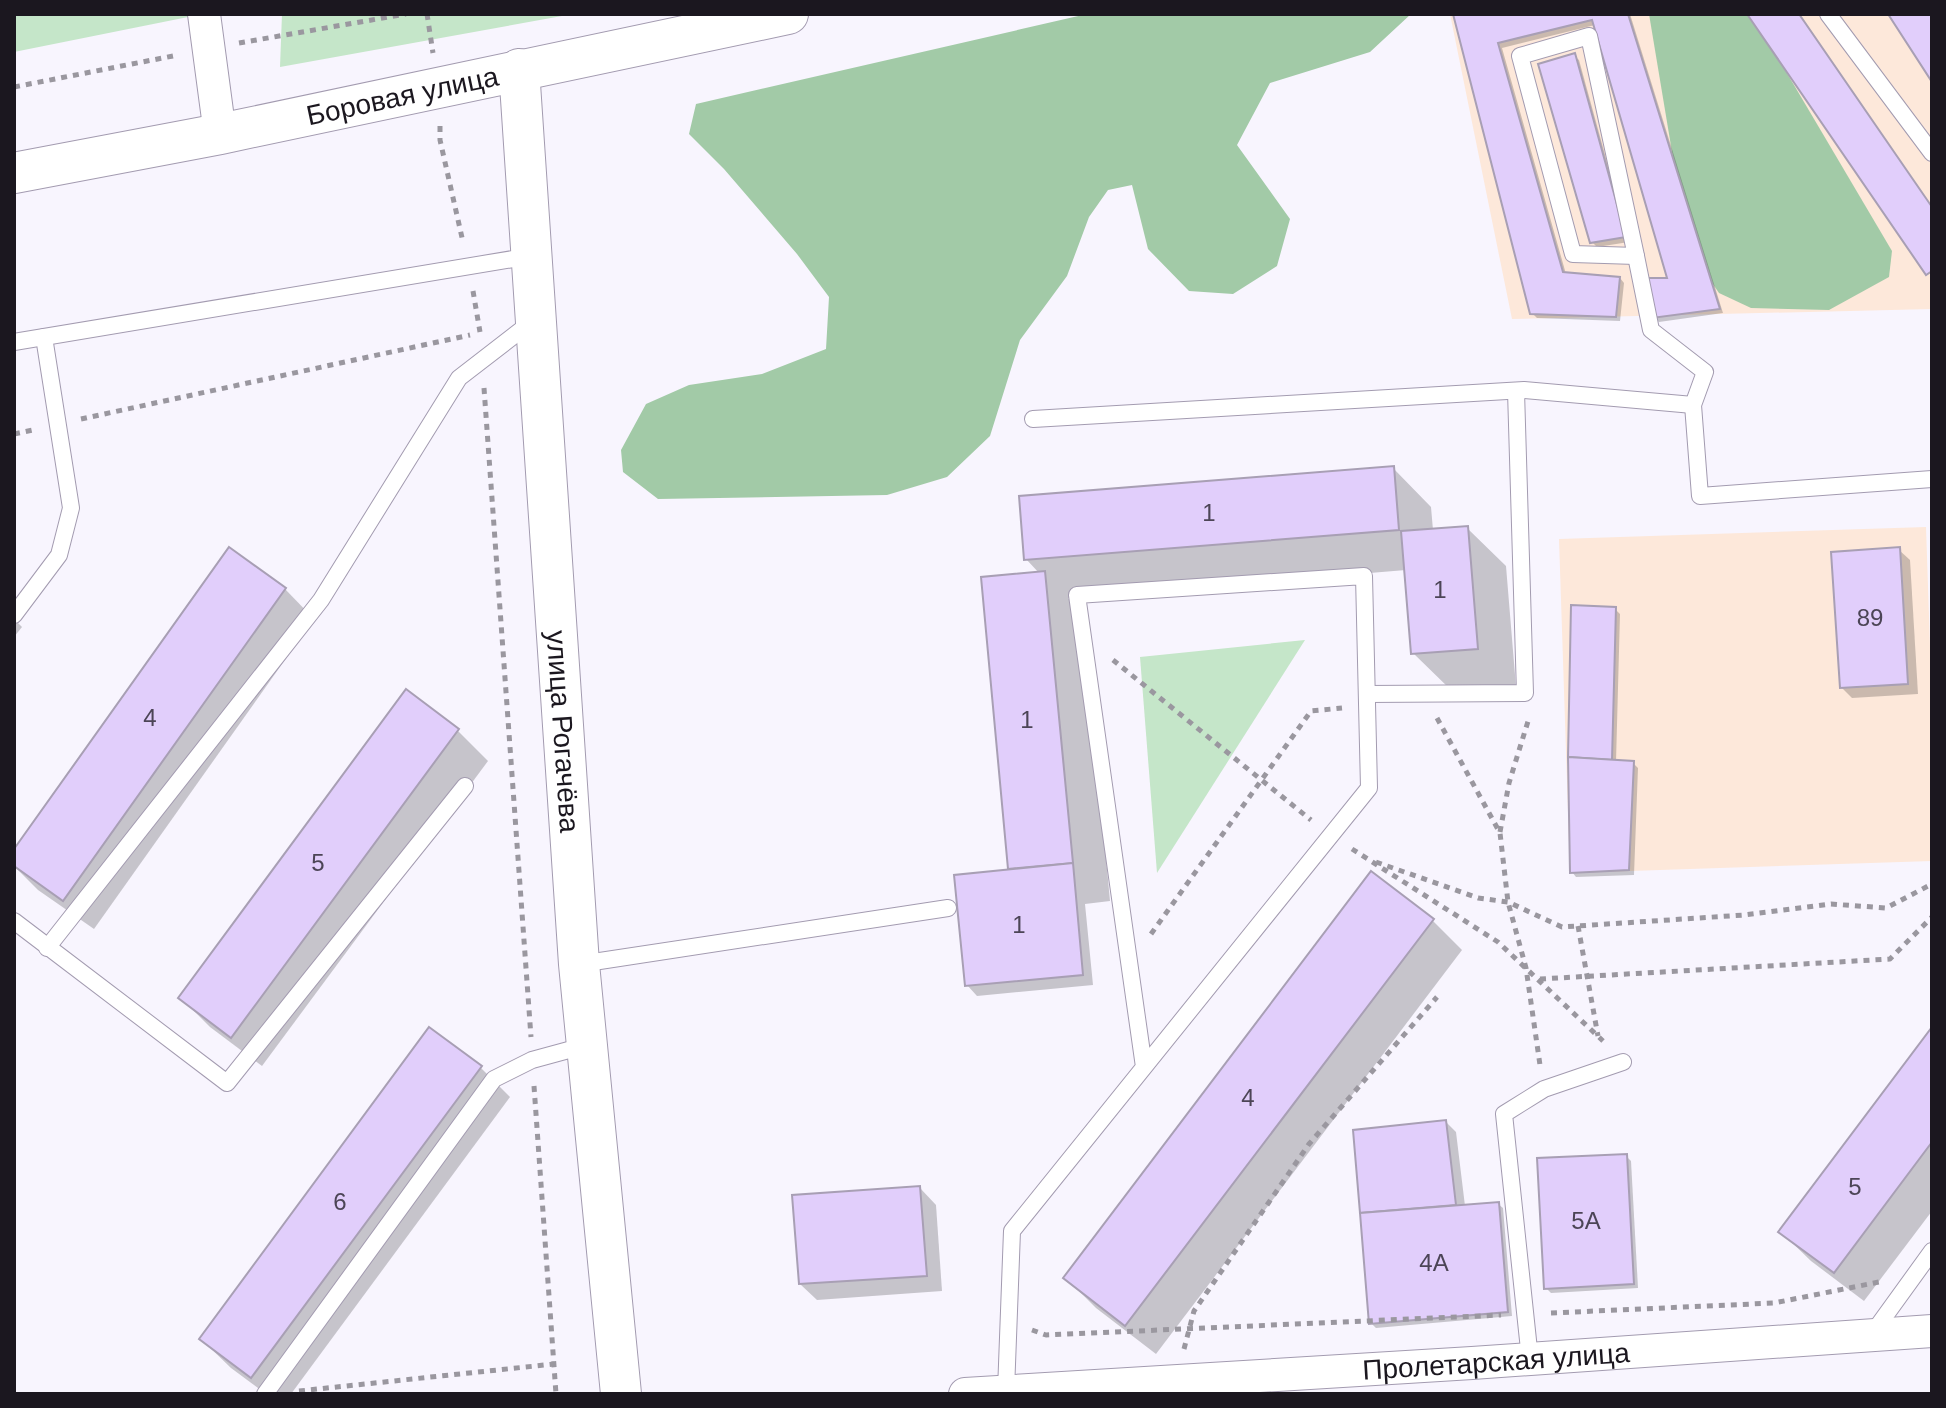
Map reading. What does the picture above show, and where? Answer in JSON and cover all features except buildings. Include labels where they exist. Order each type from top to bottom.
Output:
[{"type":"street","points":[[204,14],[220,134]]},
{"type":"street","name":"Боровая улица","points":[[14,173],[220,134],[788,14]]},
{"type":"street","name":"улица Рогачёва","points":[[519,69],[579,964],[621,1394]]},
{"type":"street","name":"Пролетарская улица","points":[[965,1394],[1063,1391],[1932,1331]]},
{"type":"lane","points":[[1828,14],[1932,153]]},
{"type":"lane","points":[[1636,256],[1573,254],[1520,56],[1589,36],[1636,256],[1651,330],[1705,372],[1693,405],[1700,496],[1932,479]]},
{"type":"lane","points":[[14,342],[531,256]]},
{"type":"lane","points":[[47,948],[321,600],[459,378],[536,319]]},
{"type":"lane","points":[[14,615],[59,555],[71,508],[44,337]]},
{"type":"lane","points":[[1033,419],[1516,391],[1693,405]]},
{"type":"lane","points":[[1367,700],[1418,694],[1525,693],[1516,391]]},
{"type":"lane","points":[[1006,1391],[1012,1231],[1369,788],[1364,576],[1077,595],[1144,1067]]},
{"type":"lane","points":[[14,921],[227,1083],[465,786]]},
{"type":"lane","points":[[579,964],[948,908]]},
{"type":"lane","points":[[265,1394],[494,1079],[532,1060],[587,1045]]},
{"type":"lane","points":[[1530,1359],[1504,1114],[1544,1089],[1623,1062]]},
{"type":"lane","points":[[1871,1335],[1932,1251]]},
{"type":"path","points":[[427,14],[438,86],[440,140],[481,333],[556,1394]]},
{"type":"path","points":[[14,434],[481,333]]},
{"type":"path","points":[[1525,693],[1529,720],[1509,783],[1500,833],[1508,902],[1526,968],[1544,1089]]},
{"type":"path","points":[[1418,694],[1426,700],[1500,833]]},
{"type":"path","points":[[1129,964],[1311,711],[1367,700]]},
{"type":"path","points":[[1368,859],[1478,898],[1508,902],[1562,927],[1744,915],[1831,904],[1886,908],[1932,884]]},
{"type":"path","points":[[1539,979],[1890,959],[1932,917]]},
{"type":"path","points":[[1578,926],[1598,1036]]},
{"type":"path","points":[[1176,1381],[1194,1311],[1309,1144],[1437,997]]},
{"type":"path","points":[[1009,1321],[1046,1335],[1774,1303],[1914,1276]]},
{"type":"path","points":[[285,1392],[554,1364]]},
{"type":"shaded area","points":[[1450,14],[1932,14],[1932,309],[1512,319]]},
{"type":"shaded area","points":[[1926,527],[1932,706],[1932,861],[1570,873],[1559,539]]},
{"type":"green space","points":[[14,14],[203,14],[14,52]]},
{"type":"green space","points":[[282,14],[573,14],[280,67]]},
{"type":"green space","points":[[1087,14],[1411,14],[1370,52],[1270,83],[1237,145],[1290,219],[1277,266],[1233,294],[1189,291],[1148,249],[1132,185],[1108,190],[1089,217],[1067,276],[1020,340],[990,436],[947,477],[887,495],[658,499],[623,472],[621,450],[646,404],[689,385],[762,374],[826,349],[829,297],[797,254],[724,169],[689,134],[696,104]]},
{"type":"green space","points":[[1649,14],[1752,14],[1892,251],[1889,277],[1829,310],[1751,308],[1719,293],[1688,248]]},
{"type":"green space","points":[[1305,640],[1157,873],[1140,657]]}]
